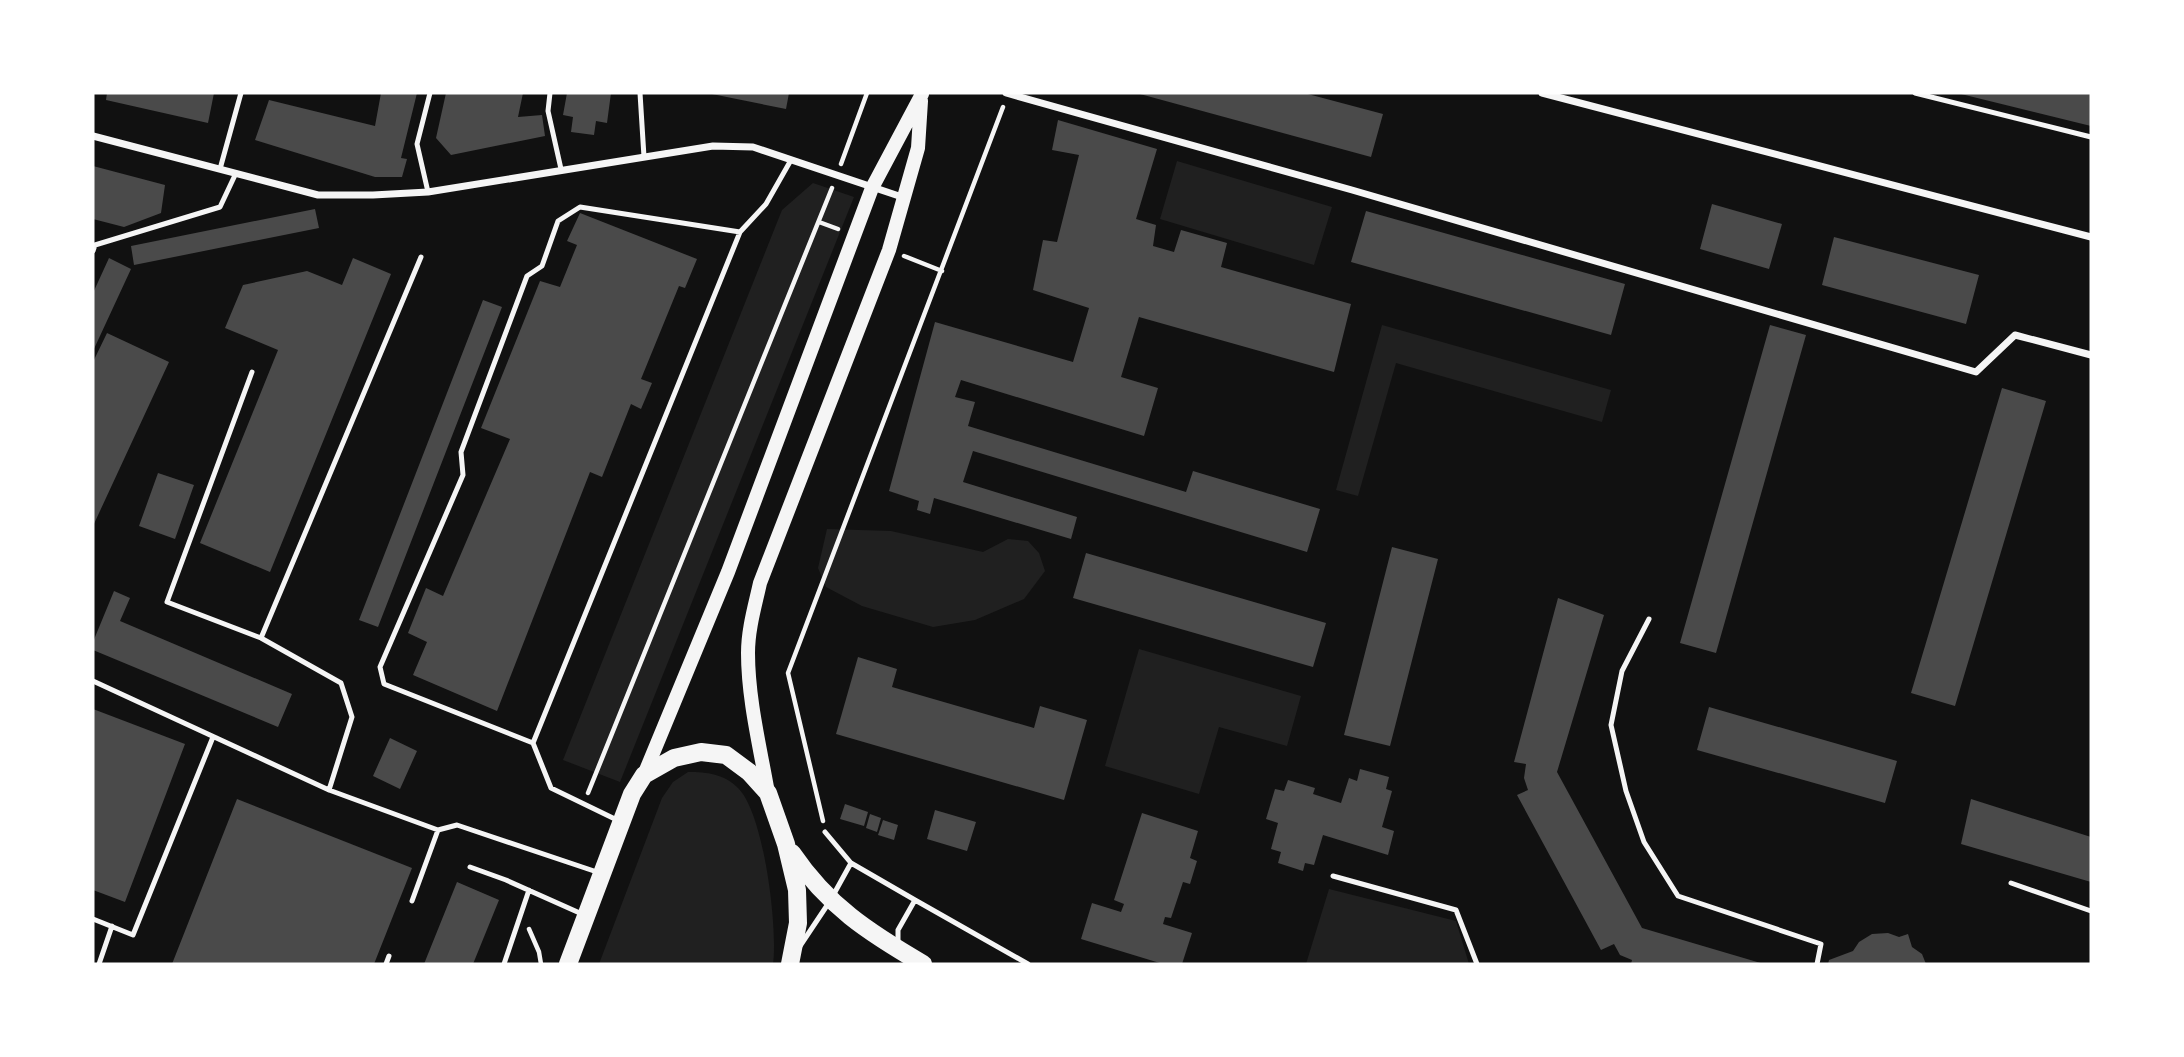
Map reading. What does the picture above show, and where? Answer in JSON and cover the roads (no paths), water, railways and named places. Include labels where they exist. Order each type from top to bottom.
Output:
[{"type":"main road","points":[[568,964],[620,822],[644,775],[728,572],[872,188],[922,93]]},
{"type":"main road","points":[[791,961],[798,923],[797,890],[786,844],[768,793],[749,684],[751,620],[760,583],[889,250],[918,148],[922,93]]},
{"type":"main road","points":[[644,775],[674,758],[701,752],[726,755],[748,772],[768,793]]},
{"type":"main road","points":[[786,844],[811,881],[831,901],[899,953],[923,964]]},
{"type":"street","points":[[1007,93],[1976,372],[2015,335],[2091,355]]},
{"type":"street","points":[[1542,93],[2091,237]]},
{"type":"street","points":[[93,136],[318,195],[428,192],[713,146],[753,147],[905,198]]},
{"type":"lane","points":[[220,169],[241,93]]},
{"type":"lane","points":[[428,192],[417,144],[430,93]]},
{"type":"lane","points":[[550,93],[548,111],[561,169]]},
{"type":"lane","points":[[640,93],[644,157]]},
{"type":"lane","points":[[1915,93],[2091,137]]},
{"type":"lane","points":[[620,822],[551,788],[533,743],[740,232],[766,204],[791,160]]},
{"type":"lane","points":[[94,246],[220,207],[236,173]]},
{"type":"lane","points":[[533,743],[384,684],[380,667],[463,475],[461,452],[527,276],[542,266],[558,221],[580,207],[740,232]]},
{"type":"lane","points":[[261,638],[421,257]]},
{"type":"lane","points":[[252,372],[167,602],[261,638],[341,683],[352,717],[329,789]]},
{"type":"lane","points":[[1649,619],[1622,671],[1611,725],[1626,791],[1644,842],[1678,896],[1821,944],[1817,964]]},
{"type":"lane","points":[[93,681],[329,789],[438,830],[457,825],[602,874]]},
{"type":"lane","points":[[93,919],[134,934],[213,737]]},
{"type":"lane","points":[[412,901],[438,830]]},
{"type":"lane","points":[[825,832],[851,863],[1028,964]]},
{"type":"lane","points":[[791,961],[831,901],[851,863]]},
{"type":"lane","points":[[470,867],[585,916]]},
{"type":"lane","points":[[1333,876],[1455,910],[1477,964]]},
{"type":"lane","points":[[2011,883],[2091,911]]},
{"type":"lane","points":[[504,964],[529,890]]},
{"type":"lane","points":[[899,953],[898,930],[915,900]]},
{"type":"lane","points":[[99,964],[112,926]]},
{"type":"lane","points":[[386,964],[389,956]]}]
